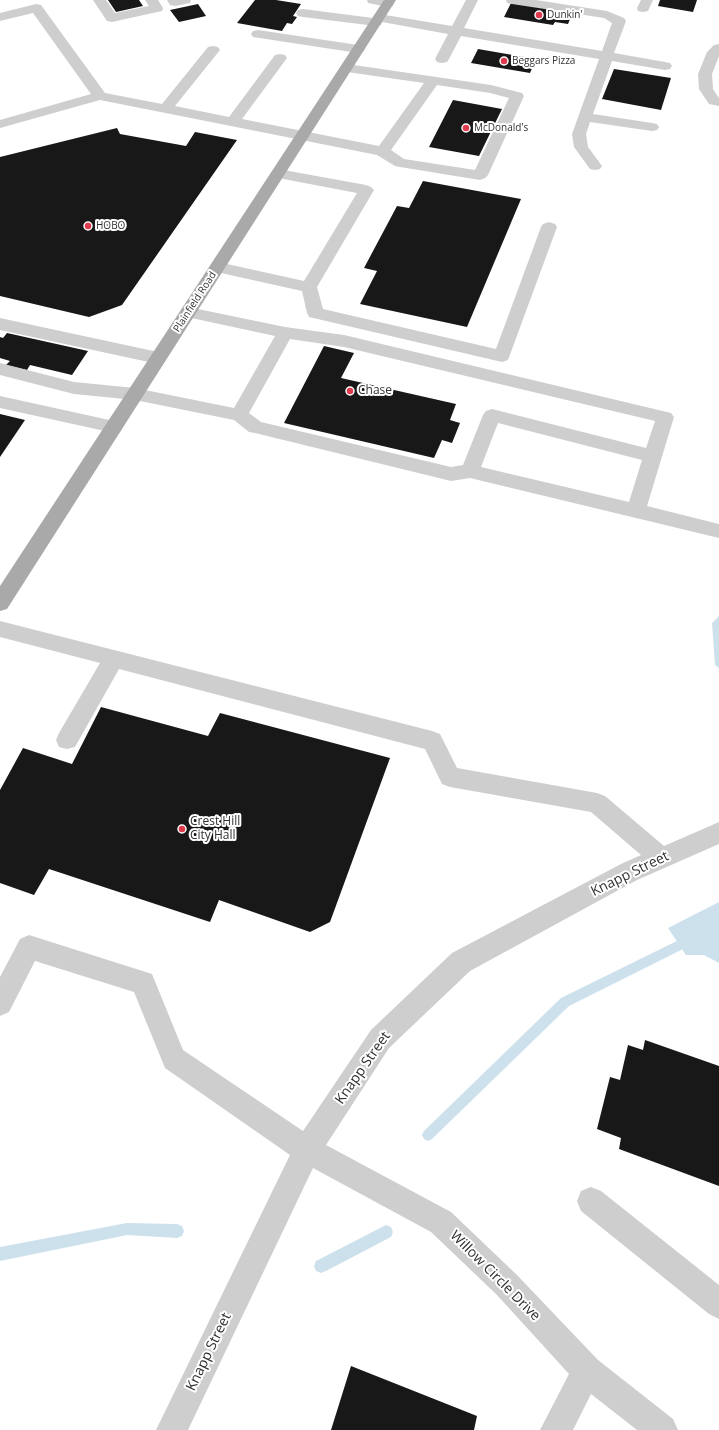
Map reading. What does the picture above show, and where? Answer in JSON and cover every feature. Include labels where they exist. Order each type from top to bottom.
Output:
[{"type":"main road","name":"Plainfield Road","points":[[0,603],[389,1]]},
{"type":"street","points":[[0,6],[2,11],[15,14],[27,5],[24,0]]},
{"type":"street","points":[[99,0],[112,18],[157,8],[151,0]]},
{"type":"street","points":[[172,0],[174,2],[185,0]]},
{"type":"street","points":[[374,0],[389,1]]},
{"type":"street","points":[[442,59],[472,0]]},
{"type":"street","points":[[512,0],[607,15],[619,21],[579,134],[581,147],[595,166]]},
{"type":"street","points":[[0,17],[36,8],[100,96]]},
{"type":"street","points":[[303,13],[377,20],[456,30],[665,66]]},
{"type":"street","points":[[258,34],[358,49]]},
{"type":"street","points":[[719,48],[712,55],[705,74],[706,89],[714,101],[719,102]]},
{"type":"street","points":[[165,109],[213,50]]},
{"type":"street","points":[[232,122],[280,58]]},
{"type":"street","points":[[0,124],[100,96],[382,151],[400,163],[480,175],[517,96],[491,89],[432,82],[347,68]]},
{"type":"street","points":[[382,151],[390,144],[432,82]]},
{"type":"street","points":[[585,117],[652,127]]},
{"type":"street","points":[[278,174],[366,190],[308,288],[315,313],[502,356],[549,227]]},
{"type":"street","points":[[218,267],[308,288]]},
{"type":"street","points":[[188,312],[284,333],[344,341],[664,418],[636,511]]},
{"type":"street","points":[[0,324],[158,358]]},
{"type":"street","points":[[239,415],[284,333]]},
{"type":"street","points":[[0,369],[74,388],[135,394],[239,415],[255,427],[451,474],[470,471],[719,531]]},
{"type":"street","points":[[0,402],[114,427]]},
{"type":"street","points":[[470,471],[492,415],[653,456]]},
{"type":"street","points":[[0,629],[432,741],[450,777],[597,803],[661,858]]},
{"type":"street","points":[[67,740],[114,658]]},
{"type":"street","name":"Knapp Street","points":[[172,1430],[307,1150],[380,1039],[462,962],[629,872],[719,833]]},
{"type":"street","name":"Willow Circle Drive","points":[[0,1003],[29,947],[143,983],[174,1059],[307,1150],[441,1222],[508,1285],[587,1371],[662,1430]]},
{"type":"street","points":[[591,1201],[719,1304]]},
{"type":"street","points":[[556,1430],[587,1371]]},
{"type":"water","points":[[719,616],[719,668],[715,665],[712,623]]},
{"type":"water","points":[[719,902],[719,963],[704,955],[686,955],[668,928]]},
{"type":"building","points":[[108,0],[139,0],[143,6],[116,12]]},
{"type":"building","points":[[255,0],[276,0],[301,4],[293,16],[297,17],[292,24],[287,23],[282,31],[237,23]]},
{"type":"building","points":[[660,0],[697,0],[693,12],[658,6]]},
{"type":"building","name":"Dunkin'","points":[[511,3],[573,12],[568,24],[555,22],[553,25],[504,17]]},
{"type":"building","points":[[198,4],[206,16],[179,22],[170,10]]},
{"type":"building","name":"Beggars Pizza","points":[[478,49],[536,59],[530,73],[471,63]]},
{"type":"building","points":[[614,69],[671,78],[661,110],[602,99]]},
{"type":"building","name":"McDonald's","points":[[453,100],[502,109],[479,156],[429,147]]},
{"type":"building","name":"HOBO","points":[[117,128],[120,134],[186,146],[195,132],[237,140],[122,305],[89,317],[0,296],[0,157]]},
{"type":"building","points":[[423,181],[521,199],[467,327],[360,304],[377,271],[364,268],[397,206],[409,208]]},
{"type":"building","points":[[7,333],[88,351],[72,375],[30,365],[27,370],[6,365],[10,361],[0,358],[0,337],[3,338]]},
{"type":"building","name":"Chase","points":[[324,346],[354,353],[341,378],[456,404],[450,420],[460,423],[452,443],[442,440],[434,458],[284,423]]},
{"type":"building","points":[[0,414],[25,420],[0,457]]},
{"type":"building","name":"Crest Hill City Hall","points":[[101,707],[208,736],[220,713],[390,758],[330,922],[310,932],[219,900],[210,922],[49,869],[34,895],[0,883],[0,790],[23,748],[72,764]]},
{"type":"building","points":[[645,1040],[719,1066],[719,1186],[619,1149],[621,1138],[597,1129],[610,1077],[620,1080],[628,1045],[643,1050]]},
{"type":"building","points":[[351,1366],[477,1416],[474,1430],[331,1430]]},
{"type":"waterway","points":[[428,1135],[565,1002],[691,939]]},
{"type":"waterway","points":[[0,1254],[127,1229],[177,1231]]},
{"type":"waterway","points":[[321,1266],[386,1232]]},
{"type":"place","name":"Dunkin'","points":[[539,15]]},
{"type":"place","name":"Beggars Pizza","points":[[504,61]]},
{"type":"place","name":"McDonald's","points":[[466,128]]},
{"type":"place","name":"HOBO","points":[[88,226]]},
{"type":"place","name":"Chase","points":[[350,391]]},
{"type":"place","name":"Crest Hill City Hall","points":[[182,829]]}]
